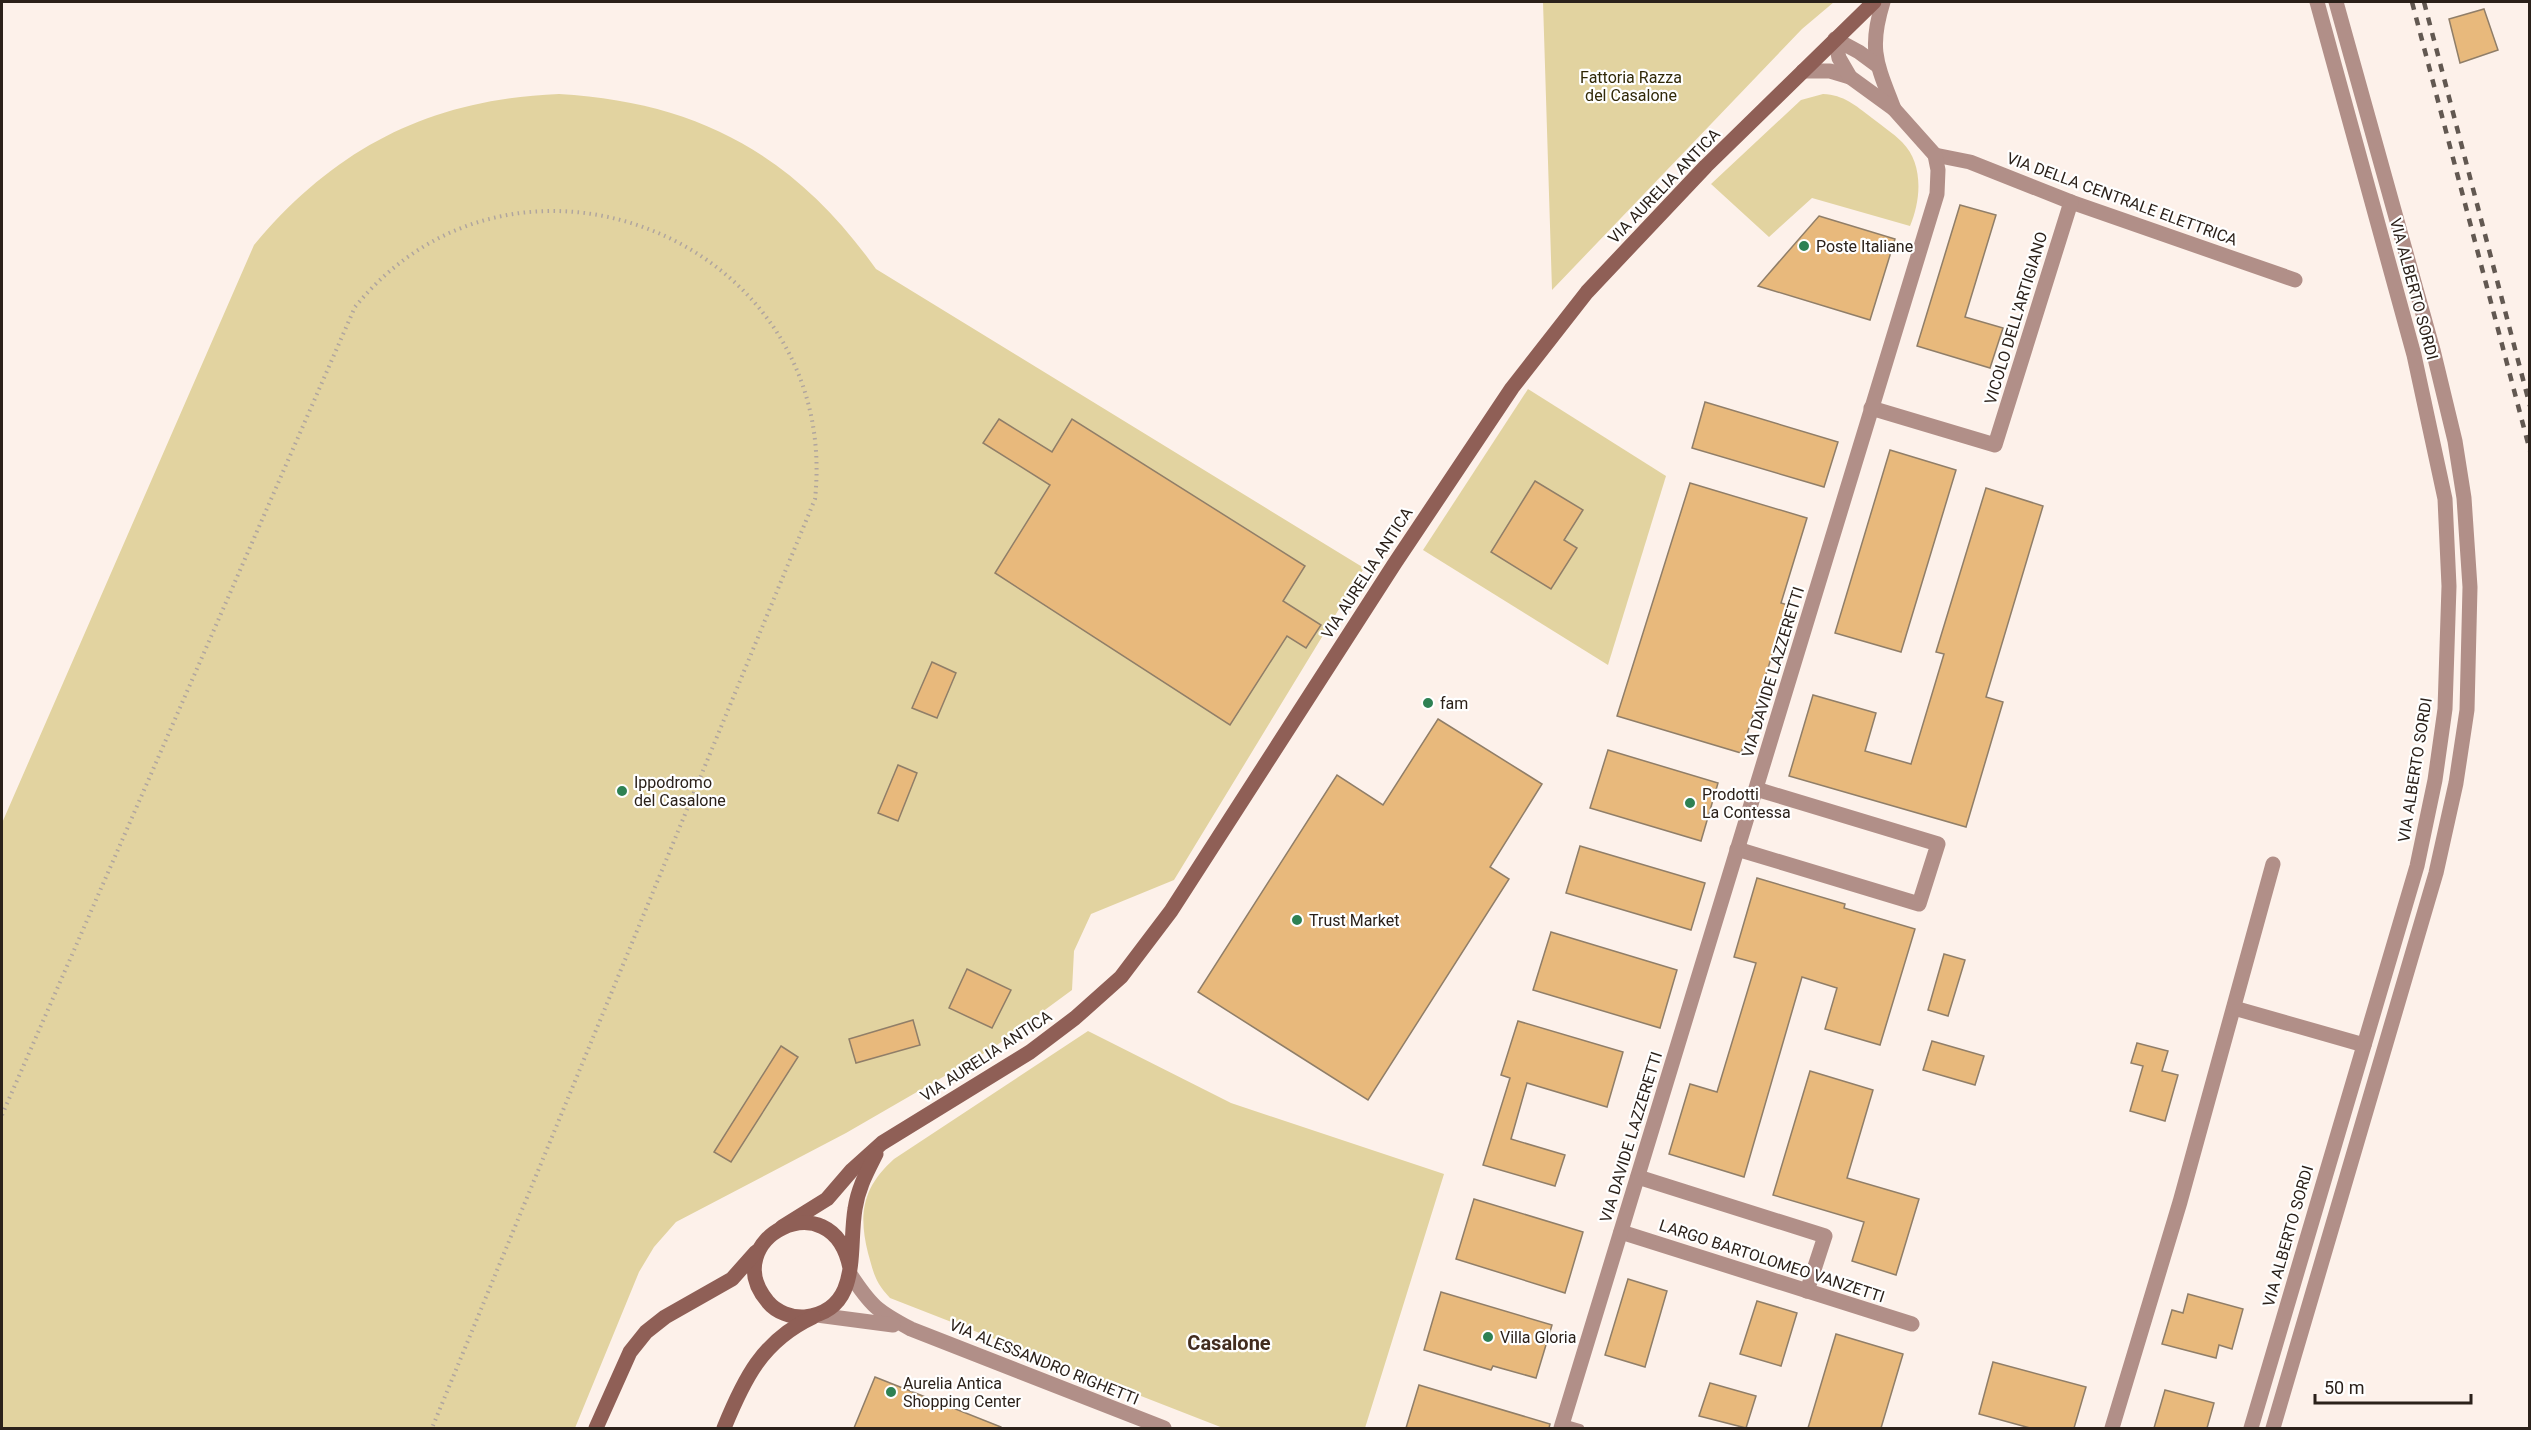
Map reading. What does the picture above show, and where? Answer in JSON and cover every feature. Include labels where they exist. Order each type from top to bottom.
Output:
[{"type":"street","name":"VIA AURELIA ANTICA","points":[[596,1428],[630,1352],[641,1336],[665,1317],[732,1279],[769,1235],[826,1199],[852,1170],[882,1143],[1030,1052],[1075,1018],[1121,977],[1171,911],[1362,613],[1512,388],[1587,292],[1706,166],[1874,2]]},
{"type":"street","points":[[1883,2],[1874,36],[1878,66],[1894,109]]},
{"type":"street","name":"VIA ALBERTO SORDI","points":[[2251,1428],[2417,866],[2435,780],[2445,709],[2449,586],[2443,488],[2414,355],[2317,2]]},
{"type":"street","name":"VIA ALBERTO SORDI","points":[[2273,1428],[2436,873],[2456,783],[2467,710],[2470,587],[2464,498],[2455,441],[2433,351],[2336,2]]},
{"type":"street","points":[[1835,39],[1878,66]]},
{"type":"street","points":[[1835,39],[1839,58],[1850,76],[1894,109],[1935,155]]},
{"type":"street","points":[[1803,71],[1830,71],[1850,76]]},
{"type":"street","name":"VIA DELLA CENTRALE ELETTRICA","points":[[1935,155],[1970,162],[2071,202],[2295,280]]},
{"type":"street","name":"VIA DAVIDE LAZZERETTI","points":[[1562,1426],[1937,194],[1938,170],[1935,155]]},
{"type":"street","name":"VICOLO DELL'ARTIGIANO","points":[[1871,408],[1995,445],[2071,202]]},
{"type":"street","points":[[1737,849],[1919,904],[1929,874],[1938,844],[1755,789]]},
{"type":"street","points":[[2112,1428],[2180,1202],[2273,864]]},
{"type":"street","points":[[2234,1008],[2364,1045]]},
{"type":"street","points":[[724,1428],[742,1385],[762,1355],[788,1332],[827,1311],[843,1295],[850,1271],[852,1229],[858,1191],[882,1143]]},
{"type":"street","points":[[1638,1177],[1825,1236],[1807,1291]]},
{"type":"street","points":[[782,1227],[797,1222],[813,1223],[827,1229],[839,1239],[847,1253],[850,1271],[865,1298],[880,1312],[911,1329]]},
{"type":"street","name":"LARGO BARTOLOMEO VANZETTI","points":[[1621,1232],[1912,1324]]},
{"type":"street","points":[[760,1248],[755,1263],[755,1279],[766,1300],[785,1314],[876,1321],[911,1329]]},
{"type":"street","name":"VIA ALESSANDRO RIGHETTI","points":[[911,1329],[1164,1428]]},
{"type":"lane","points":[[1562,1426],[1580,1428]]},
{"type":"path","points":[[2,1115],[350,318],[363,296],[399,264],[441,238],[486,221],[534,212],[582,212],[630,222],[674,239],[714,264],[732,278],[763,313],[783,342],[798,373],[806,395],[815,441],[815,499],[432,1428]]},
{"type":"green space","name":"Fattoria Razza del Casalone","points":[[1543,2],[1834,2],[1802,29],[1552,290]]},
{"type":"green space","name":"Ippodromo del Casalone","points":[[559,94],[609,99],[656,109],[699,123],[739,142],[777,166],[812,195],[845,229],[876,269],[1364,568],[1174,880],[1091,914],[1074,951],[1072,990],[993,1048],[846,1133],[676,1222],[654,1247],[639,1272],[575,1428],[2,1428],[2,823],[254,245],[285,211],[318,181],[353,155],[389,135],[428,118],[469,106],[513,98]]},
{"type":"green space","points":[[1823,94],[1837,96],[1855,105],[1895,136],[1909,151],[1917,171],[1918,182],[1914,216],[1910,226],[1812,198],[1769,237],[1711,184],[1801,100]]},
{"type":"green space","points":[[1528,389],[1666,476],[1608,665],[1423,550]]},
{"type":"green space","points":[[1088,1031],[1231,1103],[1444,1174],[1365,1428],[1223,1428],[890,1298],[881,1287],[868,1253],[863,1225],[866,1202],[875,1180],[894,1159]]},
{"type":"building","points":[[2484,9],[2498,50],[2460,63],[2449,19]]},
{"type":"building","points":[[1960,205],[1996,215],[1965,317],[2003,328],[1990,368],[1917,346]]},
{"type":"building","points":[[1819,216],[1895,239],[1870,320],[1758,286]]},
{"type":"building","points":[[1705,402],[1838,442],[1824,487],[1692,448]]},
{"type":"building","points":[[999,419],[1052,452],[1072,419],[1305,566],[1283,601],[1321,625],[1306,648],[1287,636],[1230,725],[995,573],[1050,485],[983,443]]},
{"type":"building","points":[[1890,450],[1956,470],[1901,652],[1835,633]]},
{"type":"building","points":[[1535,481],[1583,510],[1564,540],[1577,548],[1551,589],[1491,552]]},
{"type":"building","points":[[1690,483],[1807,518],[1781,603],[1788,605],[1741,753],[1617,716]]},
{"type":"building","points":[[1986,488],[2043,506],[1986,697],[2003,702],[1966,827],[1789,776],[1813,695],[1876,713],[1865,751],[1911,764],[1944,654],[1936,652]]},
{"type":"building","points":[[932,662],[956,673],[937,718],[912,708]]},
{"type":"building","points":[[1438,719],[1542,784],[1490,867],[1509,879],[1368,1100],[1198,992],[1337,775],[1383,805]]},
{"type":"building","points":[[1608,750],[1718,783],[1701,841],[1590,808]]},
{"type":"building","points":[[898,765],[917,773],[898,821],[878,813]]},
{"type":"building","points":[[1580,846],[1705,883],[1691,930],[1566,893]]},
{"type":"building","points":[[1757,878],[1845,904],[1844,908],[1915,929],[1880,1045],[1825,1029],[1837,988],[1802,977],[1744,1177],[1669,1154],[1690,1084],[1717,1092],[1756,963],[1734,957]]},
{"type":"building","points":[[1551,932],[1677,970],[1660,1028],[1533,990]]},
{"type":"building","points":[[1944,954],[1965,960],[1948,1016],[1928,1010]]},
{"type":"building","points":[[967,969],[1011,990],[992,1028],[949,1008]]},
{"type":"building","points":[[913,1020],[920,1045],[856,1063],[849,1039]]},
{"type":"building","points":[[1518,1021],[1623,1052],[1607,1107],[1527,1083],[1511,1139],[1565,1155],[1555,1186],[1483,1165],[1510,1078],[1501,1075]]},
{"type":"building","points":[[1932,1041],[1984,1056],[1975,1085],[1923,1070]]},
{"type":"building","points":[[2137,1043],[2168,1051],[2162,1071],[2178,1075],[2165,1121],[2130,1111],[2143,1066],[2131,1063]]},
{"type":"building","points":[[781,1046],[798,1057],[731,1162],[714,1152]]},
{"type":"building","points":[[1810,1071],[1873,1090],[1847,1178],[1919,1199],[1896,1275],[1852,1261],[1864,1222],[1773,1195]]},
{"type":"building","points":[[1474,1199],[1583,1232],[1565,1293],[1456,1259]]},
{"type":"building","points":[[1628,1279],[1667,1291],[1645,1367],[1605,1355]]},
{"type":"building","name":"Villa Gloria","points":[[1441,1292],[1552,1325],[1536,1378],[1493,1366],[1491,1370],[1424,1350]]},
{"type":"building","points":[[2188,1294],[2243,1309],[2232,1349],[2219,1345],[2216,1358],[2162,1344],[2172,1310],[2183,1313]]},
{"type":"building","points":[[1757,1301],[1797,1313],[1781,1366],[1740,1354]]},
{"type":"building","points":[[1836,1334],[1903,1354],[1881,1428],[1808,1428]]},
{"type":"building","points":[[1993,1362],[2086,1387],[2074,1428],[2030,1428],[1979,1414]]},
{"type":"building","name":"Aurelia Antica Shopping Center","points":[[875,1377],[1001,1427],[1001,1428],[854,1428]]},
{"type":"building","points":[[1710,1383],[1756,1396],[1746,1428],[1699,1416]]},
{"type":"building","points":[[1419,1385],[1550,1424],[1549,1428],[1406,1428]]},
{"type":"building","points":[[2165,1390],[2214,1403],[2207,1428],[2154,1428]]},
{"type":"railway","points":[[2412,2],[2530,451]]},
{"type":"railway","points":[[2424,2],[2530,406]]},
{"type":"place","name":"Poste Italiane","points":[[1804,246]]},
{"type":"place","name":"fam","points":[[1428,703]]},
{"type":"place","name":"Ippodromo del Casalone","points":[[622,791]]},
{"type":"place","name":"Prodotti La Contessa","points":[[1690,803]]},
{"type":"place","name":"Trust Market","points":[[1297,920]]},
{"type":"place","name":"Villa Gloria","points":[[1488,1337]]},
{"type":"place","name":"Aurelia Antica Shopping Center","points":[[891,1392]]},
{"type":"district","name":"Casalone","points":[[1229,1343]]}]
